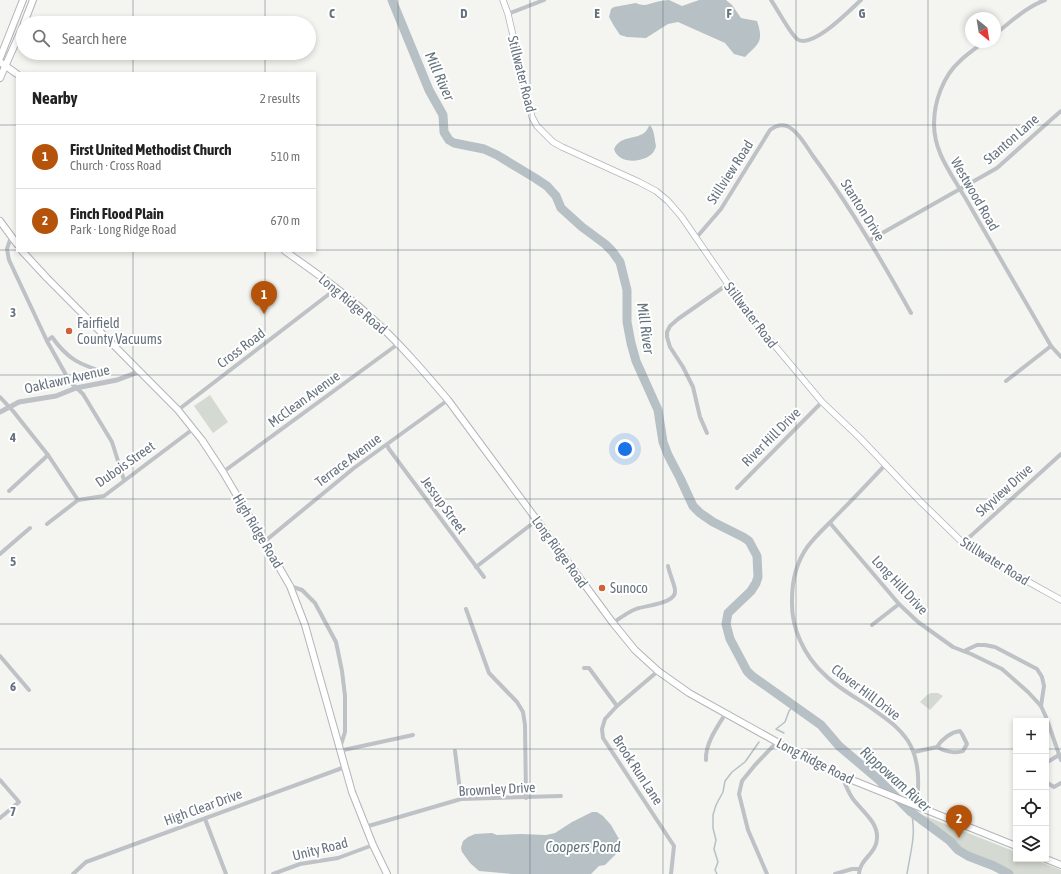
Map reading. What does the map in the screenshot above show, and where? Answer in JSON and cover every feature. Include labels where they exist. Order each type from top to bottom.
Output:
[{"type":"main road","points":[[17,16],[24,0]]},
{"type":"main road","points":[[27,16],[33,0]]},
{"type":"main road","name":"Stillwater Road","points":[[503,0],[508,14],[528,102],[537,126],[545,135],[562,147],[656,191],[675,208],[766,337],[822,402],[886,464],[921,502],[963,543],[984,557],[1061,600]]},
{"type":"main road","points":[[0,58],[16,19]]},
{"type":"main road","points":[[0,78],[16,43]]},
{"type":"main road","points":[[0,62],[16,73]]},
{"type":"main road","points":[[0,221],[16,243]]},
{"type":"main road","name":"High Ridge Road","points":[[23,252],[47,278],[141,371],[178,410],[202,440],[223,472],[290,586],[305,625],[339,751],[352,792],[365,827],[387,874]]},
{"type":"main road","name":"Long Ridge Road","points":[[286,252],[337,288],[375,321],[398,344],[448,400],[613,623],[635,650],[658,671],[689,693],[842,776],[1013,845]]},
{"type":"main road","points":[[1049,860],[1061,865]]},
{"type":"street","points":[[508,14],[544,0]]},
{"type":"street","points":[[771,0],[793,35],[799,40],[806,41],[824,32],[861,0]]},
{"type":"street","points":[[1001,29],[1023,12],[1045,0]]},
{"type":"street","name":"Westwood Road","points":[[976,48],[951,70],[940,93],[935,113],[934,125],[938,148],[947,170],[1052,346],[1061,356]]},
{"type":"street","name":"Stanton Lane","points":[[870,240],[997,168],[1061,112]]},
{"type":"street","name":"Stillview Road","points":[[696,238],[728,198],[770,130],[776,126],[785,126]]},
{"type":"street","name":"Stanton Drive","points":[[785,126],[797,135],[827,175],[870,240],[911,313]]},
{"type":"street","points":[[11,237],[7,248],[9,260],[47,340],[70,382],[83,394],[112,442],[124,480]]},
{"type":"street","points":[[706,433],[700,417],[693,387],[683,367],[670,347],[667,332],[670,326],[678,318],[728,284]]},
{"type":"street","name":"Cross Road","points":[[178,410],[337,288]]},
{"type":"street","points":[[47,340],[52,337],[68,356],[83,365],[107,372]]},
{"type":"street","name":"McClean Avenue","points":[[223,472],[398,344]]},
{"type":"street","points":[[1006,381],[1052,346]]},
{"type":"street","name":"Oaklawn Avenue","points":[[0,412],[9,406],[26,400],[56,396],[76,388],[117,380],[141,371]]},
{"type":"street","points":[[0,397],[48,455],[78,500]]},
{"type":"street","name":"Terrace Avenue","points":[[264,542],[343,477],[448,400]]},
{"type":"street","name":"River Hill Drive","points":[[737,488],[822,402]]},
{"type":"street","name":"Dubois Street","points":[[47,524],[78,500],[104,496],[193,429]]},
{"type":"street","name":"Jessup Street","points":[[387,444],[389,449],[484,577]]},
{"type":"street","name":"Skyview Drive","points":[[963,543],[1061,454]]},
{"type":"street","points":[[10,491],[48,455]]},
{"type":"street","name":"Clover Hill Drive","points":[[886,464],[808,546],[797,567],[792,589],[792,608],[800,641],[807,654],[825,676],[888,719],[900,730],[914,752],[919,775],[917,806]]},
{"type":"street","points":[[476,567],[537,520]]},
{"type":"street","name":"Long Hill Drive","points":[[830,523],[899,604],[918,622],[953,647],[1002,669],[1028,692],[1041,706],[1061,760]]},
{"type":"street","points":[[0,554],[30,528]]},
{"type":"street","points":[[613,623],[636,609],[670,600],[676,590],[670,577],[668,566]]},
{"type":"street","points":[[290,586],[302,590],[315,603],[336,642],[345,696],[345,732],[339,751],[413,735]]},
{"type":"street","points":[[872,625],[899,604]]},
{"type":"street","points":[[466,609],[489,673],[517,702],[523,712],[525,725],[526,798]]},
{"type":"street","points":[[964,651],[977,646],[985,645],[995,647],[1037,669],[1042,677],[1044,686],[1041,706]]},
{"type":"street","points":[[0,656],[29,690]]},
{"type":"street","points":[[584,668],[589,668],[617,706]]},
{"type":"street","name":"Brook Run Lane","points":[[658,671],[604,719],[602,729],[604,738],[674,846],[670,874]]},
{"type":"street","points":[[706,760],[707,749],[714,731],[726,713]]},
{"type":"street","points":[[914,752],[937,746],[955,731],[960,731],[967,744],[963,751],[959,753],[942,750],[937,746]]},
{"type":"street","points":[[767,874],[748,830],[739,794],[742,781],[777,742]]},
{"type":"street","points":[[455,751],[461,799]]},
{"type":"street","points":[[1049,761],[1059,755]]},
{"type":"street","name":"High Clear Drive","points":[[73,874],[86,862],[345,767]]},
{"type":"street","points":[[835,874],[852,869],[859,872],[875,849],[877,839],[876,829],[852,799],[842,776]]},
{"type":"street","points":[[0,780],[19,802],[0,818]]},
{"type":"street","points":[[1049,785],[1054,787],[1061,783]]},
{"type":"street","name":"Brownley Drive","points":[[365,827],[461,799],[561,796]]},
{"type":"street","points":[[205,819],[226,874]]},
{"type":"street","name":"Unity Road","points":[[273,874],[300,864],[338,858],[373,845]]},
{"type":"shaded area","points":[[210,395],[228,422],[213,433],[194,406]]},
{"type":"shaded area","points":[[931,693],[938,693],[943,696],[930,710],[920,702]]},
{"type":"shaded area","points":[[915,812],[1013,851],[1013,862],[1041,862],[1061,870],[1061,874],[1008,874],[972,860],[918,823]]},
{"type":"water","points":[[669,0],[682,6],[699,0],[726,0],[732,5],[741,18],[757,21],[760,34],[759,42],[745,57],[734,54],[725,43],[678,22],[668,24],[646,38],[627,37],[620,35],[609,17],[611,9],[614,7],[636,3],[646,5]]},
{"type":"water","points":[[650,125],[654,132],[656,148],[648,157],[635,161],[622,158],[617,155],[614,149],[620,142],[644,133]]},
{"type":"water","name":"Coopers Pond","points":[[592,812],[597,812],[603,816],[611,825],[621,844],[618,852],[605,865],[599,866],[591,874],[512,874],[479,871],[470,863],[462,852],[461,848],[463,841],[475,834],[492,833],[497,835],[546,835],[555,833]]},
{"type":"waterway","name":"Mill River","points":[[392,0],[429,90],[443,115],[444,132],[449,140],[454,143],[484,149],[497,155],[547,186],[556,196],[561,208],[582,227],[605,244],[620,262],[627,290],[627,322],[631,343],[636,361],[658,410],[663,442],[668,455],[693,506],[713,522],[749,541],[757,556],[758,577],[756,583],[751,591],[728,613],[726,624],[730,639],[747,671],[821,725],[839,746],[878,779],[911,812],[950,841],[958,850],[1009,874]]},
{"type":"waterway","points":[[784,733],[776,729],[785,722],[789,711],[794,705]]},
{"type":"waterway","points":[[717,874],[715,870],[718,862],[714,849],[716,840],[713,828],[713,815],[716,805],[723,792],[725,781],[732,772],[745,762],[759,742]]},
{"type":"waterway","name":"Rippowam River","points":[[907,874],[913,835],[913,820],[911,812]]},
{"type":"place","name":"First United Methodist Church","points":[[264,314]]},
{"type":"place","name":"Fairfield County Vacuums","points":[[69,331]]},
{"type":"place","name":"Sunoco","points":[[602,588]]},
{"type":"place","name":"Finch Flood Plain","points":[[959,838]]}]
